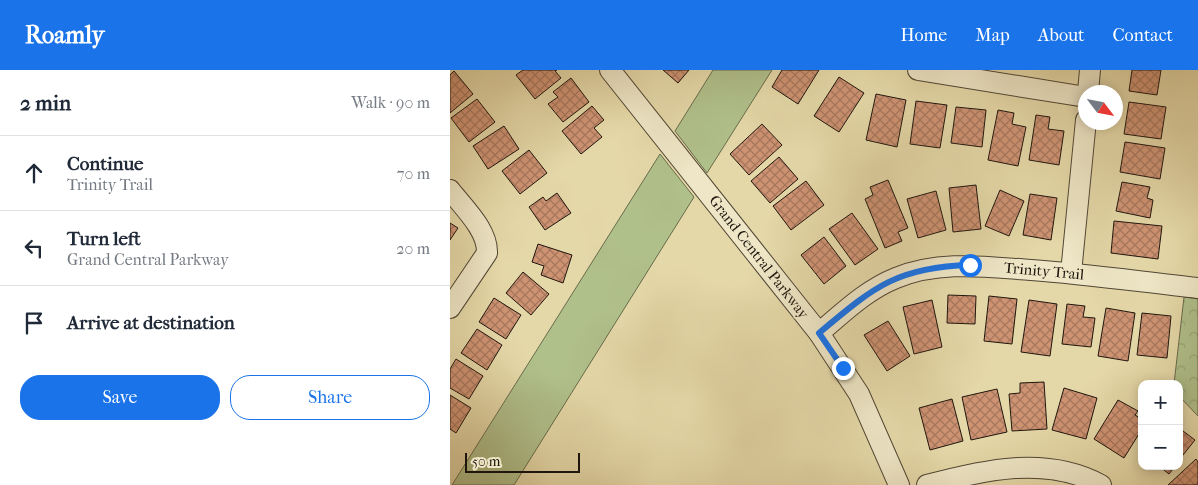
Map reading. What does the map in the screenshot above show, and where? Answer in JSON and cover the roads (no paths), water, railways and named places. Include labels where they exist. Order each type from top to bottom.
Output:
[{"type":"street","name":"Grand Central Parkway","points":[[610,70],[819,333],[859,394],[899,485]]},
{"type":"street","points":[[918,70],[1078,95]]},
{"type":"street","points":[[1089,85],[1090,70]]},
{"type":"street","points":[[1071,273],[1085,130]]},
{"type":"street","points":[[450,190],[480,230],[487,244],[487,253],[450,308]]},
{"type":"street","name":"Trinity Trail","points":[[819,333],[881,284],[913,272],[949,266],[970,265],[1071,273],[1198,288]]},
{"type":"street","points":[[927,485],[974,472],[1038,467],[1060,469],[1078,474],[1101,485]]}]
